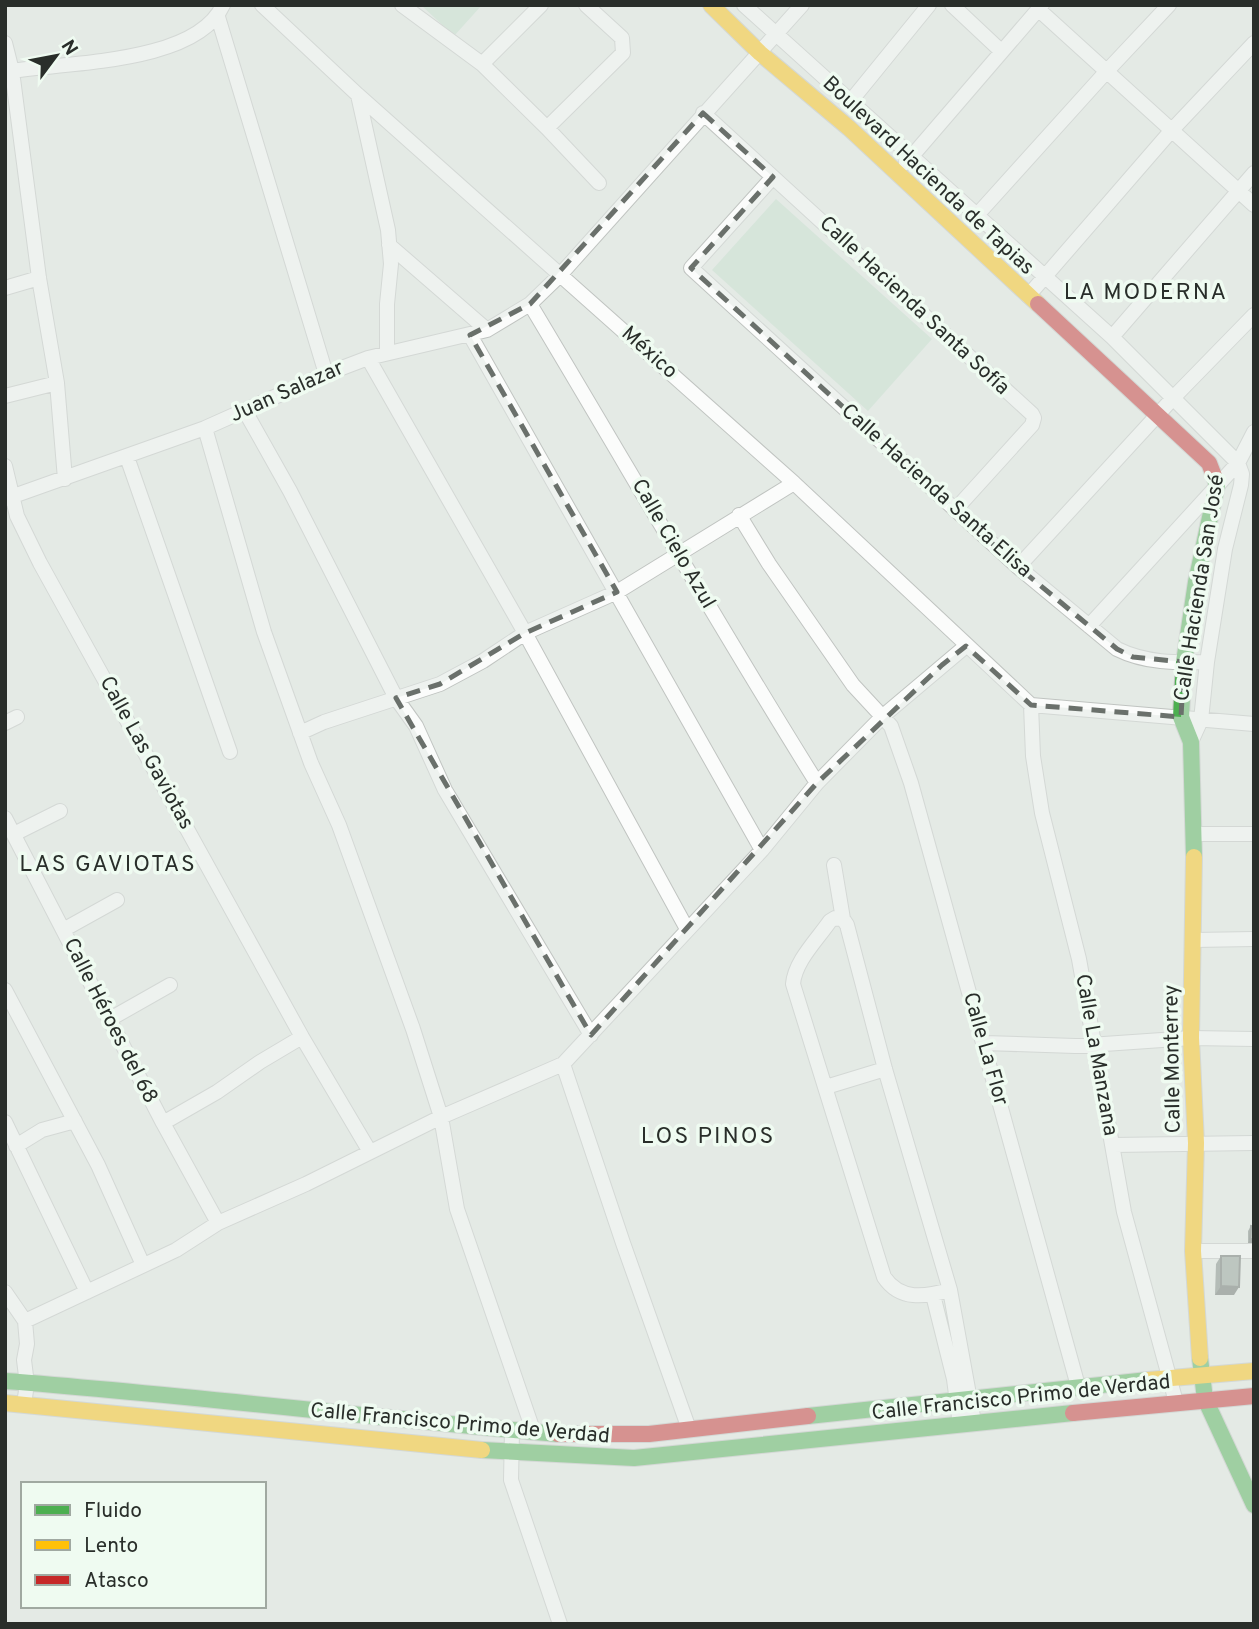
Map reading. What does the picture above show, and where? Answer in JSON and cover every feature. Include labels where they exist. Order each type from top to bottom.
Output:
[{"type":"main road","name":"Boulevard Hacienda de Tapias","points":[[711,5],[760,53],[898,173],[1209,463]]},
{"type":"main road","name":"Calle Hacienda San José","points":[[1181,717],[1184,663],[1196,582],[1217,485],[1209,463]]},
{"type":"main road","name":"Calle Monterrey","points":[[1181,717],[1191,742],[1194,834],[1191,1038],[1196,1143],[1193,1251],[1201,1374],[1205,1399],[1254,1505]]},
{"type":"main road","name":"Calle Francisco Primo de Verdad","points":[[5,1381],[124,1390],[569,1435],[649,1434],[1078,1386],[1254,1371]]},
{"type":"main road","name":"Calle Francisco Primo de Verdad","points":[[5,1403],[510,1453],[645,1458],[1254,1396]]},
{"type":"street","name":"México","points":[[262,5],[358,95],[794,483],[1031,705]]},
{"type":"street","points":[[402,5],[482,64],[598,183]]},
{"type":"street","points":[[482,64],[541,5]]},
{"type":"street","points":[[547,128],[623,53],[622,38],[586,5]]},
{"type":"street","name":"Boulevard Hacienda de Tapias","points":[[744,5],[1112,337],[1238,463]]},
{"type":"street","name":"Juan Salazar","points":[[8,498],[205,428],[368,358],[487,330],[530,304],[560,275],[802,5]]},
{"type":"street","points":[[849,102],[929,5]]},
{"type":"street","points":[[952,5],[1001,51]]},
{"type":"street","points":[[977,215],[1169,5]]},
{"type":"street","points":[[898,173],[1040,7],[1106,72],[1254,205]]},
{"type":"street","points":[[8,72],[137,56],[185,40],[220,11],[326,374]]},
{"type":"street","points":[[5,43],[57,383],[65,479]]},
{"type":"street","points":[[1028,296],[1171,131],[1254,43]]},
{"type":"street","points":[[358,95],[389,245],[387,353]]},
{"type":"street","name":"Calle Hacienda Santa Sofía","points":[[703,113],[1034,418],[1032,425],[955,510]]},
{"type":"street","points":[[1112,337],[1254,173]]},
{"type":"street","name":"Calle Hacienda Santa Elisa","points":[[773,177],[691,268],[1018,567],[1117,649],[1133,657],[1184,663],[1206,662]]},
{"type":"street","points":[[389,245],[487,330]]},
{"type":"street","points":[[5,288],[39,278]]},
{"type":"street","name":"Calle Cielo Azul","points":[[530,304],[732,646],[817,782]]},
{"type":"street","points":[[1018,567],[1174,397],[1254,315]]},
{"type":"street","points":[[470,335],[762,850]]},
{"type":"street","points":[[368,358],[525,634],[687,929]]},
{"type":"street","points":[[5,396],[57,383]]},
{"type":"street","points":[[245,411],[290,491],[396,698],[416,726],[445,790],[591,1035]]},
{"type":"street","points":[[205,428],[264,632],[311,763],[339,825],[413,1029],[441,1117],[457,1209],[534,1433]]},
{"type":"street","name":"Calle Hacienda San José","points":[[1217,485],[1238,463],[1254,432]]},
{"type":"street","points":[[127,457],[230,752]]},
{"type":"street","name":"Calle Hacienda San José","points":[[1201,720],[1206,662],[1225,549],[1241,485],[1242,474],[1238,463]]},
{"type":"street","name":"Calle Las Gaviotas","points":[[5,466],[8,498],[40,562],[302,1037],[370,1152]]},
{"type":"street","points":[[300,733],[324,722],[440,684],[483,662],[525,634],[617,592],[794,483]]},
{"type":"street","points":[[1089,626],[1217,485]]},
{"type":"street","name":"Calle La Flor","points":[[739,516],[853,685],[891,726],[911,783],[1078,1386]]},
{"type":"street","points":[[25,1321],[176,1250],[218,1223],[441,1117],[562,1064],[762,850],[817,782],[883,716],[966,646]]},
{"type":"street","points":[[1031,705],[1254,724]]},
{"type":"street","name":"Calle La Manzana","points":[[1031,705],[1033,756],[1042,813],[1079,960],[1124,1212],[1176,1402]]},
{"type":"street","name":"Calle Monterrey","points":[[1191,742],[1201,720]]},
{"type":"street","points":[[14,834],[60,811]]},
{"type":"street","name":"Calle Héroes del 68","points":[[5,818],[163,1123],[218,1223]]},
{"type":"street","points":[[1194,834],[1254,834]]},
{"type":"street","points":[[834,864],[843,919],[847,925],[885,1069],[950,1290],[967,1424]]},
{"type":"street","points":[[64,930],[117,900]]},
{"type":"street","points":[[843,919],[835,918],[830,921],[794,973],[793,984],[884,1277],[891,1287],[912,1296],[933,1295],[950,1290]]},
{"type":"street","points":[[1194,940],[1254,939]]},
{"type":"street","points":[[110,1019],[170,985]]},
{"type":"street","points":[[5,990],[10,1012],[75,1121],[143,1265]]},
{"type":"street","points":[[163,1123],[302,1037]]},
{"type":"street","points":[[984,1043],[1075,1046],[1191,1038],[1254,1039]]},
{"type":"street","points":[[562,1064],[622,1243],[690,1429]]},
{"type":"street","points":[[826,1087],[885,1069]]},
{"type":"street","points":[[16,1146],[42,1130],[75,1121]]},
{"type":"street","points":[[5,1122],[87,1292]]},
{"type":"street","points":[[1113,1145],[1254,1143]]},
{"type":"street","points":[[1193,1251],[1254,1251]]},
{"type":"street","points":[[5,1292],[25,1321],[27,1344],[24,1360],[27,1384],[24,1404]]},
{"type":"street","points":[[933,1295],[963,1399]]},
{"type":"street","points":[[512,1431],[511,1480],[560,1624]]},
{"type":"highlighted area","points":[[703,113],[773,177],[691,268],[1018,567],[1117,649],[1133,657],[1184,662],[1181,717],[1031,705],[966,646],[942,665],[817,783],[591,1035],[396,698],[440,684],[525,633],[617,592],[470,335],[530,304]]},
{"type":"green space","points":[[421,5],[482,5],[454,36]]},
{"type":"green space","points":[[776,199],[932,339],[868,411],[712,270]]},
{"type":"building","points":[[1251,1226],[1254,1227],[1254,1239],[1250,1239]]},
{"type":"building","points":[[1221,1256],[1240,1256],[1239,1287],[1221,1286]]},
{"type":"traffic: fast","points":[[1194,857],[1191,742],[1181,717],[1184,662],[1196,582],[1217,485],[1214,476]]},
{"type":"traffic: fast","points":[[1200,1358],[1205,1399],[1254,1505]]},
{"type":"traffic: fast","points":[[808,1416],[1148,1380]]},
{"type":"traffic: fast","points":[[5,1381],[558,1434]]},
{"type":"traffic: fast","points":[[482,1450],[634,1458],[1073,1413]]},
{"type":"traffic: slow","points":[[711,5],[760,53],[849,128],[1038,304]]},
{"type":"traffic: slow","points":[[1194,857],[1191,1038],[1196,1143],[1193,1251],[1200,1358]]},
{"type":"traffic: slow","points":[[1148,1380],[1254,1371]]},
{"type":"traffic: slow","points":[[5,1403],[482,1450]]},
{"type":"traffic: jam","points":[[1038,304],[1209,463],[1214,476]]},
{"type":"traffic: jam","points":[[1073,1413],[1254,1396]]},
{"type":"traffic: jam","points":[[558,1434],[649,1434],[808,1416]]},
{"type":"district","name":"LA MODERNA","points":[[1146,293]]},
{"type":"district","name":"LAS GAVIOTAS","points":[[108,865]]},
{"type":"district","name":"LOS PINOS","points":[[708,1137]]}]
